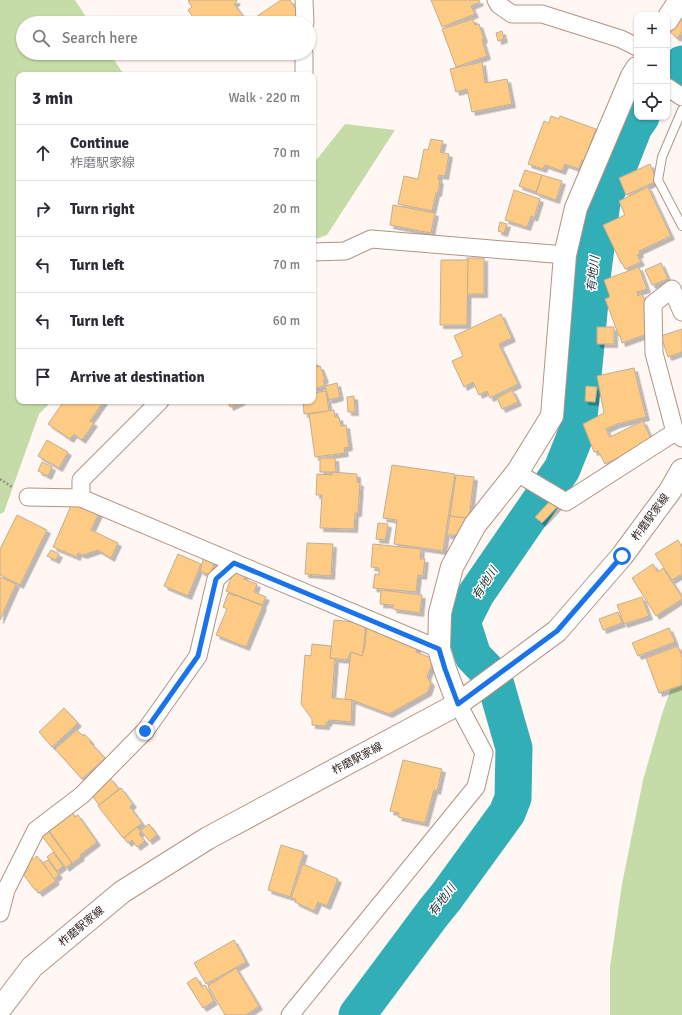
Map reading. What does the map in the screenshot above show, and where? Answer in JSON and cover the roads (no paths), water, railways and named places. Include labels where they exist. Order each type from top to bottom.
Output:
[{"type":"main road","points":[[670,15],[680,0]]},
{"type":"main road","points":[[463,699],[445,669],[439,649],[440,613],[452,567],[475,525],[521,474],[552,416],[565,255],[576,208],[634,73]]},
{"type":"main road","name":"柞磨駅家線","points":[[0,1009],[32,968],[122,892],[208,838],[463,699],[557,631],[622,556],[670,491],[682,470]]},
{"type":"street","points":[[304,0],[305,16]]},
{"type":"street","points":[[496,0],[512,14],[542,14],[634,46]]},
{"type":"street","points":[[304,60],[304,72]]},
{"type":"street","points":[[316,252],[345,251],[372,239],[565,255]]},
{"type":"street","points":[[521,474],[566,502],[679,435],[654,353],[653,304],[672,289],[682,312]]},
{"type":"street","points":[[81,498],[81,480],[157,404]]},
{"type":"street","points":[[28,497],[81,498],[439,649]]},
{"type":"street","points":[[0,913],[6,890],[36,830],[82,795],[145,731],[198,656],[216,579],[234,563]]},
{"type":"street","points":[[290,1015],[476,787],[484,753],[463,699]]},
{"type":"lane","points":[[677,97],[662,157],[658,180],[682,226]]},
{"type":"waterway","name":"有地川","points":[[670,79],[682,64]]},
{"type":"waterway","name":"有地川","points":[[357,1015],[507,813],[513,798],[514,748],[494,678],[473,656],[462,622],[476,594],[562,469],[578,429],[593,270],[602,202],[634,127],[639,120]]}]
